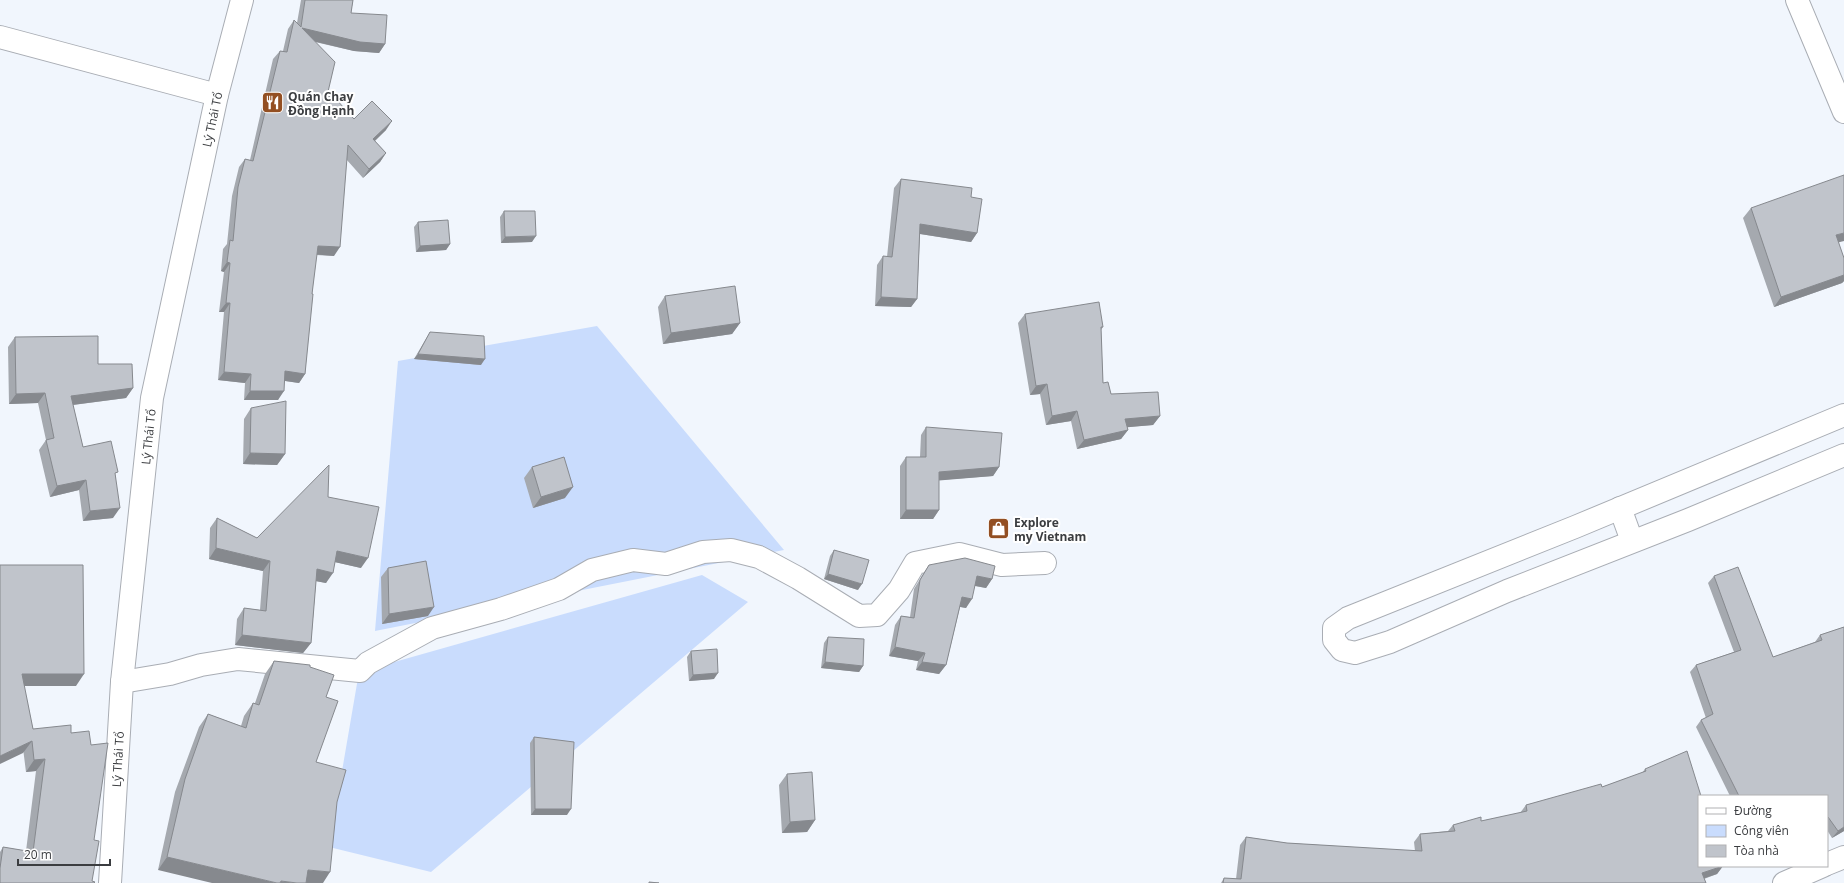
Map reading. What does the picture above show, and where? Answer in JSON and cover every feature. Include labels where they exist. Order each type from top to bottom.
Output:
[{"type":"street","name":"Lý Thái Tổ","points":[[110,883],[122,682],[152,398],[217,95],[242,0]]},
{"type":"street","points":[[1797,0],[1844,112]]},
{"type":"street","points":[[0,36],[217,95]]},
{"type":"street","points":[[1844,416],[1348,618],[1334,628],[1334,640],[1342,650],[1355,652],[1390,642],[1507,591],[1844,455]]},
{"type":"street","points":[[1620,508],[1632,541]]},
{"type":"street","points":[[122,682],[170,674],[201,665],[238,659],[360,671],[368,663],[432,628],[501,609],[559,589],[592,570],[633,560],[666,564],[703,552],[731,550],[759,557],[798,578],[859,616],[878,615],[899,590],[915,563],[959,554],[1002,565],[1045,563]]},
{"type":"street","points":[[1828,864],[1844,857]]},
{"type":"street","points":[[1784,883],[1822,867]]},
{"type":"green space","points":[[597,326],[784,550],[375,631],[398,361]]},
{"type":"green space","points":[[702,575],[748,602],[431,872],[329,847],[359,672]]},
{"type":"building","points":[[305,0],[353,0],[351,13],[387,15],[385,44],[360,42],[302,28],[335,62],[327,96],[335,98],[354,119],[372,101],[392,121],[373,139],[386,153],[369,169],[348,145],[340,247],[318,246],[305,374],[285,371],[284,391],[250,391],[251,374],[224,372],[230,303],[226,303],[230,263],[227,262],[230,240],[233,241],[238,187],[245,159],[253,161],[280,51],[287,52],[294,20],[301,27]]},
{"type":"building","points":[[1844,175],[1844,233],[1836,235],[1844,258],[1844,275],[1781,297],[1751,208]]},
{"type":"building","points":[[901,179],[972,188],[971,197],[982,199],[977,233],[920,224],[917,299],[881,297],[883,256],[892,257]]},
{"type":"building","points":[[504,211],[535,211],[536,236],[505,237]]},
{"type":"building","points":[[448,220],[450,244],[420,246],[418,222]]},
{"type":"building","points":[[735,286],[740,323],[671,333],[665,296]]},
{"type":"building","points":[[1099,302],[1103,327],[1101,327],[1103,383],[1108,382],[1111,394],[1158,392],[1160,416],[1125,419],[1128,430],[1084,440],[1077,411],[1052,416],[1047,384],[1036,386],[1025,314]]},
{"type":"building","points":[[430,332],[484,336],[485,359],[418,354]]},
{"type":"building","points":[[98,336],[98,364],[132,364],[133,388],[71,396],[83,447],[111,441],[118,472],[115,473],[120,508],[90,511],[86,480],[57,486],[46,440],[54,438],[45,393],[16,394],[15,337]]},
{"type":"building","points":[[286,401],[285,454],[250,453],[251,408]]},
{"type":"building","points":[[926,427],[1002,433],[999,467],[939,472],[939,510],[906,510],[906,457],[926,457]]},
{"type":"building","points":[[564,457],[573,487],[541,497],[532,467]]},
{"type":"building","points":[[329,465],[328,497],[379,507],[368,558],[337,551],[333,573],[317,569],[311,643],[242,635],[244,608],[266,611],[270,561],[216,548],[217,518],[257,538]]},
{"type":"building","points":[[834,550],[869,560],[862,584],[828,574]]},
{"type":"building","points":[[965,558],[995,566],[992,579],[977,576],[972,599],[962,597],[946,665],[922,662],[925,653],[895,647],[901,616],[914,618],[920,580],[929,565]]},
{"type":"building","points":[[426,561],[434,607],[389,614],[388,568]]},
{"type":"building","points":[[0,565],[83,565],[84,674],[22,674],[33,729],[71,725],[71,733],[89,731],[91,745],[108,743],[94,840],[99,841],[92,881],[95,882],[94,883],[0,883],[0,868],[3,847],[33,852],[45,759],[34,760],[32,741],[0,756]]},
{"type":"building","points":[[1738,567],[1773,657],[1822,640],[1820,635],[1844,627],[1844,827],[1838,831],[1828,817],[1828,795],[1738,795],[1701,720],[1713,714],[1696,665],[1741,650],[1714,576]]},
{"type":"building","points":[[828,637],[864,639],[863,666],[825,662]]},
{"type":"building","points":[[717,649],[718,673],[693,675],[691,651]]},
{"type":"building","points":[[274,661],[310,665],[310,667],[334,675],[326,697],[338,701],[316,762],[346,770],[337,802],[330,872],[308,870],[306,883],[281,881],[280,883],[277,883],[167,857],[185,779],[208,714],[246,728],[253,703],[259,705]]},
{"type":"building","points":[[534,737],[574,742],[571,809],[535,809]]},
{"type":"building","points":[[1687,751],[1701,795],[1698,795],[1698,867],[1720,867],[1702,873],[1706,883],[1223,883],[1224,878],[1241,879],[1246,837],[1287,843],[1422,851],[1420,834],[1455,831],[1453,825],[1481,817],[1481,821],[1527,811],[1526,805],[1601,784],[1602,787],[1646,771],[1645,769]]},
{"type":"building","points":[[812,772],[815,820],[790,822],[787,774]]},
{"type":"place","name":"Quán Chay Đồng Hạnh","points":[[272,103]]},
{"type":"place","name":"Explore my Vietnam","points":[[998,529]]}]
